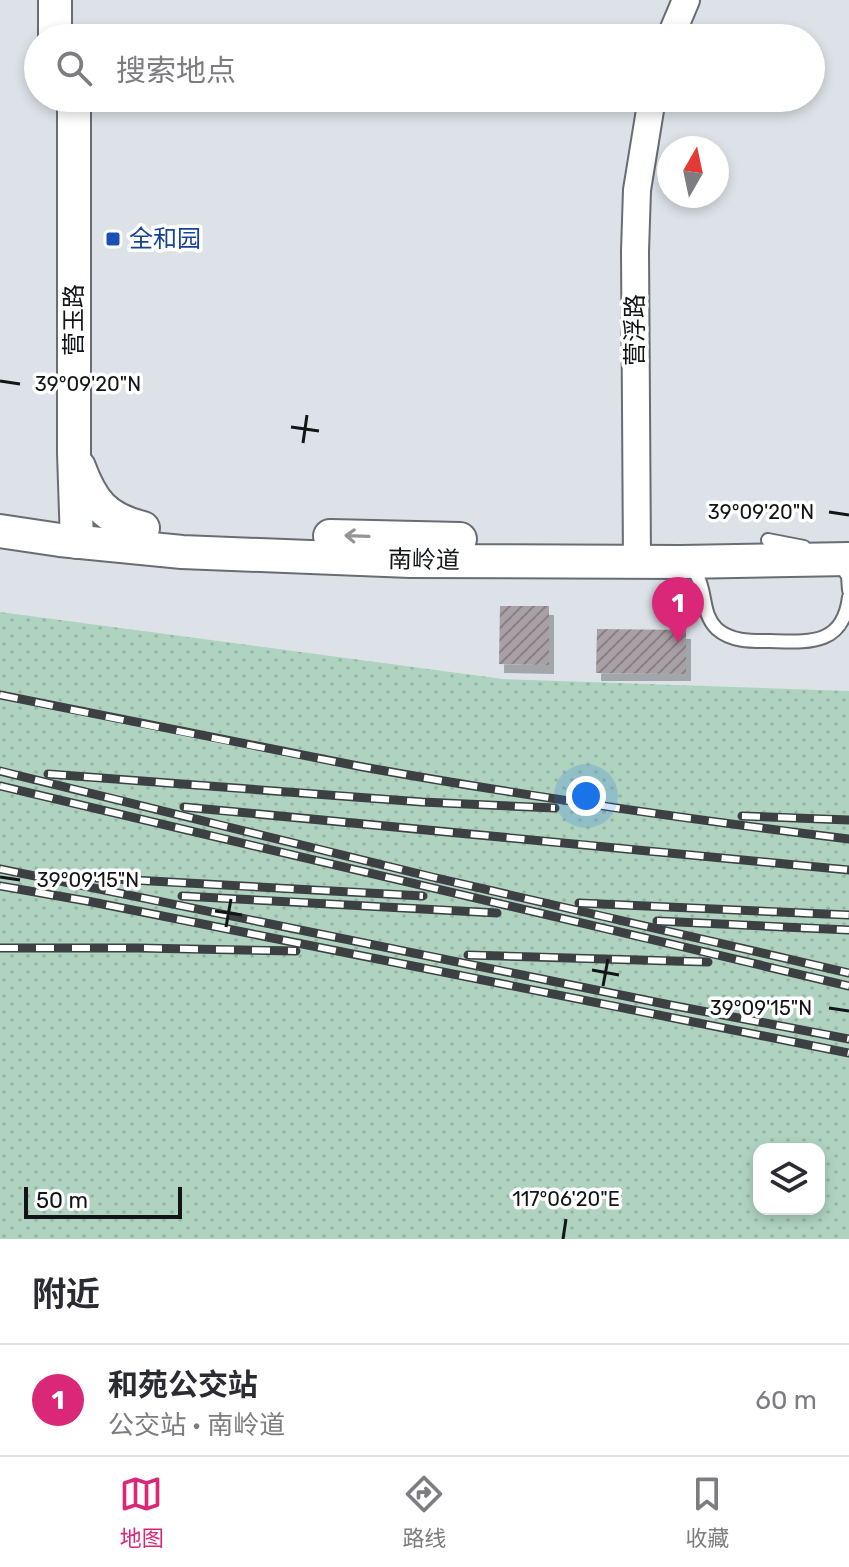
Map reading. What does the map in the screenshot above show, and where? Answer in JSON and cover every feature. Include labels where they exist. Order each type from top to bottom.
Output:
[{"type":"street","points":[[55,0],[55,24]]},
{"type":"street","points":[[74,0],[74,24]]},
{"type":"street","points":[[676,24],[686,0]]},
{"type":"street","name":"营玉路","points":[[54,112],[53,230],[72,526]]},
{"type":"street","name":"营玉路","points":[[65,452],[74,112]]},
{"type":"street","name":"营浮路","points":[[636,552],[635,251],[637,190],[650,112]]},
{"type":"street","points":[[65,452],[99,505],[142,538]]},
{"type":"street","name":"南岭道","points":[[0,511],[142,538],[427,539],[636,552],[768,540],[844,552]]},
{"type":"street","name":"南岭道","points":[[0,531],[72,526]]},
{"type":"street","name":"南岭道","points":[[636,552],[681,562],[844,552]]},
{"type":"lane","points":[[844,552],[843,567],[848,576],[849,590]]},
{"type":"lane","points":[[681,562],[700,578],[706,607],[717,629],[745,640],[810,642],[822,639],[844,617],[849,597]]},
{"type":"green space","points":[[0,612],[503,679],[849,691],[849,1239],[0,1239]]},
{"type":"building","points":[[500,606],[549,606],[549,665],[499,664]]},
{"type":"building","points":[[597,629],[686,630],[686,674],[596,673]]},
{"type":"railway","points":[[0,695],[423,778],[849,839]]},
{"type":"railway","points":[[0,771],[432,877],[849,973]]},
{"type":"railway","points":[[48,774],[422,802],[555,808]]},
{"type":"railway","points":[[0,786],[849,986]]},
{"type":"railway","points":[[184,807],[849,870]]},
{"type":"railway","points":[[742,816],[849,820]]},
{"type":"railway","points":[[0,869],[849,1039]]},
{"type":"railway","points":[[96,878],[423,896]]},
{"type":"railway","points":[[0,886],[849,1053]]},
{"type":"railway","points":[[182,896],[497,913]]},
{"type":"railway","points":[[579,903],[849,915]]},
{"type":"railway","points":[[657,921],[849,930]]},
{"type":"railway","points":[[0,948],[296,951]]},
{"type":"railway","points":[[468,955],[708,962]]},
{"type":"place","name":"全和园","points":[[113,239]]},
{"type":"place","name":"和苑公交站","points":[[678,643]]}]
